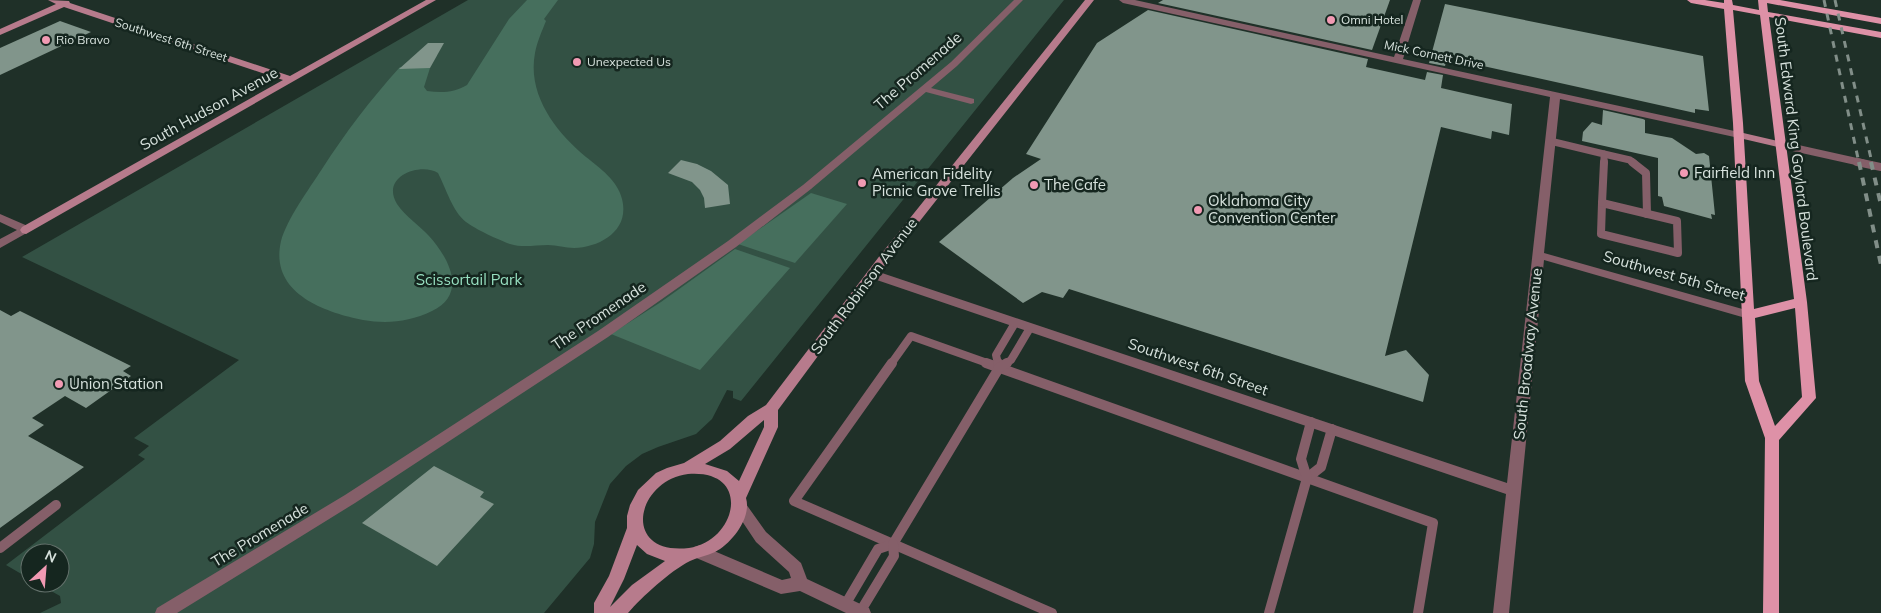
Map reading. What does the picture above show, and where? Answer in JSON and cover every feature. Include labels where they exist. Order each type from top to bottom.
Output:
[{"type":"main road","name":"Southwest 6th Street","points":[[52,0],[291,80]]},
{"type":"main road","points":[[0,32],[73,0]]},
{"type":"main road","name":"South Hudson Avenue","points":[[26,230],[432,0]]},
{"type":"main road","name":"South Robinson Avenue","points":[[686,468],[725,445],[753,420],[771,409],[872,274],[1090,0]]},
{"type":"main road","points":[[1691,0],[1729,4],[1764,14],[1881,35]]},
{"type":"main road","name":"South Edward King Gaylord Boulevard","points":[[1762,0],[1801,302],[1809,398],[1772,438]]},
{"type":"main road","points":[[1766,0],[1881,21]]},
{"type":"main road","points":[[1729,4],[1752,381],[1772,438],[1771,613]]},
{"type":"main road","points":[[1738,135],[1782,145]]},
{"type":"main road","name":"Southwest 5th Street","points":[[1749,315],[1801,302]]},
{"type":"main road","points":[[615,613],[619,612],[638,590],[692,554],[714,546],[728,534],[736,522],[740,502],[771,427],[771,409]]},
{"type":"main road","points":[[692,554],[668,556],[654,551],[641,541],[635,528],[634,516],[638,502],[645,490],[664,476],[686,468],[698,468],[720,473],[735,485],[740,502]]},
{"type":"main road","points":[[602,613],[602,603],[616,580],[635,528]]},
{"type":"street","name":"The Promenade","points":[[163,613],[350,500],[603,334],[737,240],[792,198],[954,64],[1019,0]]},
{"type":"street","name":"Mick Cornett Drive","points":[[1123,0],[1738,135]]},
{"type":"street","points":[[1398,60],[1417,0]]},
{"type":"street","points":[[924,89],[971,101]]},
{"type":"street","name":"South Broadway Avenue","points":[[1501,613],[1555,95]]},
{"type":"street","points":[[0,218],[26,230]]},
{"type":"street","name":"South Hudson Avenue","points":[[0,244],[26,230]]},
{"type":"street","name":"Southwest 5th Street","points":[[1538,254],[1749,315]]},
{"type":"street","name":"Southwest 6th Street","points":[[872,274],[1514,491]]},
{"type":"street","points":[[740,502],[761,537],[795,568],[801,584]]},
{"type":"street","points":[[692,554],[782,587],[801,584],[856,610]]},
{"type":"lane","points":[[1550,142],[1630,160],[1646,173],[1647,214]]},
{"type":"lane","points":[[1782,145],[1881,167]]},
{"type":"lane","points":[[1602,203],[1677,221],[1678,253],[1601,234],[1602,203],[1604,154]]},
{"type":"lane","points":[[999,368],[996,355],[1015,323]]},
{"type":"lane","points":[[856,610],[878,549],[892,544],[999,368],[1011,360],[1030,328]]},
{"type":"lane","points":[[1052,613],[794,501],[910,336],[1433,523],[1418,613]]},
{"type":"lane","points":[[1308,478],[1301,459],[1311,422]]},
{"type":"lane","points":[[1269,613],[1308,478],[1321,467],[1332,429]]},
{"type":"lane","points":[[0,548],[56,505]]},
{"type":"lane","points":[[856,610],[894,556],[892,544]]},
{"type":"green space","name":"Scissortail Park","points":[[468,0],[1064,0],[741,401],[733,398],[733,391],[727,390],[712,419],[696,434],[642,454],[626,466],[610,484],[595,522],[594,544],[590,558],[544,613],[40,613],[61,603],[60,596],[55,593],[70,593],[70,543],[35,543],[145,459],[138,455],[149,446],[134,438],[239,360],[22,257]]},
{"type":"green space","name":"Scissortail Park","points":[[20,554],[20,573],[6,565]]},
{"type":"shaded area","points":[[527,0],[558,0],[544,19],[546,21],[535,53],[535,83],[546,111],[564,136],[617,186],[622,199],[623,210],[622,220],[617,228],[603,240],[584,247],[571,248],[510,244],[466,222],[453,206],[438,173],[422,169],[405,174],[398,179],[394,186],[393,194],[397,204],[429,236],[448,265],[452,275],[452,286],[450,295],[443,304],[415,318],[381,322],[363,320],[332,312],[303,297],[291,287],[283,274],[279,259],[281,241],[288,223],[299,204],[359,116],[400,67],[430,68],[424,87],[427,91],[447,92],[467,85],[509,19]]},
{"type":"shaded area","points":[[811,193],[847,204],[795,263],[738,244]]},
{"type":"shaded area","points":[[735,249],[790,268],[700,370],[611,334],[661,302]]},
{"type":"building","name":"Omni Hotel","points":[[1163,0],[1390,0],[1372,50],[1158,3]]},
{"type":"building","points":[[1445,4],[1703,56],[1709,111],[1695,109],[1695,113],[1447,58],[1445,66],[1429,63]]},
{"type":"building","name":"Oklahoma City Convention Center","points":[[1148,10],[1368,59],[1366,67],[1425,80],[1427,72],[1443,75],[1441,88],[1512,104],[1509,135],[1492,131],[1491,139],[1441,127],[1385,356],[1406,350],[1429,375],[1423,402],[1069,289],[1063,298],[1042,292],[1023,303],[939,242],[1013,178],[1041,159],[1026,154],[1097,43]]},
{"type":"building","name":"Rio Bravo","points":[[60,21],[91,32],[0,75],[0,48]]},
{"type":"building","points":[[428,43],[444,43],[430,68],[399,69]]},
{"type":"building","name":"Fairfield Inn","points":[[1603,110],[1643,119],[1645,120],[1645,133],[1672,138],[1696,154],[1704,153],[1709,156],[1715,215],[1711,214],[1712,219],[1664,206],[1662,197],[1658,196],[1658,158],[1582,141],[1583,132],[1592,122],[1602,125]]},
{"type":"building","points":[[681,160],[697,164],[711,171],[728,185],[730,204],[705,208],[704,198],[700,190],[692,182],[668,173]]},
{"type":"building","name":"Union Station","points":[[0,310],[11,316],[20,311],[131,366],[123,371],[131,376],[86,408],[65,396],[32,418],[44,425],[28,436],[84,467],[0,528]]},
{"type":"building","points":[[434,466],[484,492],[480,497],[494,504],[437,566],[362,523]]},
{"type":"railway","points":[[1824,0],[1859,163]]},
{"type":"railway","points":[[1835,0],[1872,163]]},
{"type":"railway","points":[[1859,162],[1881,265]]},
{"type":"railway","points":[[1871,162],[1881,205]]},
{"type":"place","name":"Omni Hotel","points":[[1331,20]]},
{"type":"place","name":"Rio Bravo","points":[[46,40]]},
{"type":"place","name":"Unexpected Us","points":[[577,62]]},
{"type":"place","name":"Fairfield Inn","points":[[1684,173]]},
{"type":"place","name":"American Fidelity Picnic Grove Trellis","points":[[862,183]]},
{"type":"place","name":"The Cafe","points":[[1034,185]]},
{"type":"place","name":"Oklahoma City Convention Center","points":[[1198,210]]},
{"type":"place","name":"Union Station","points":[[59,384]]}]
